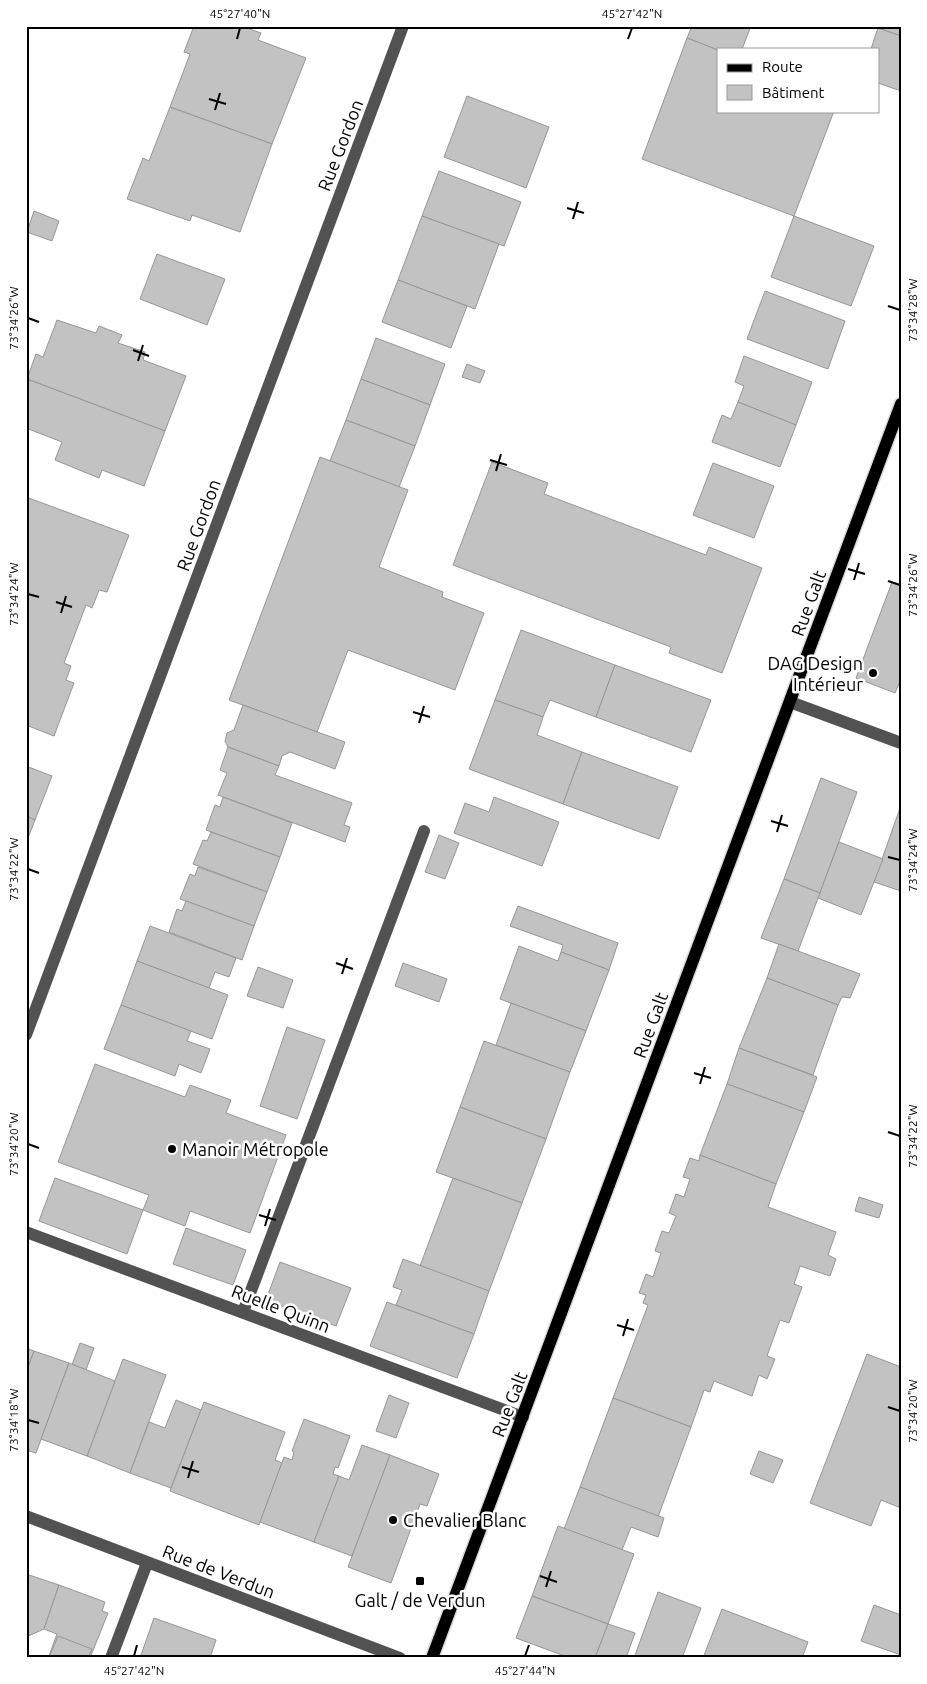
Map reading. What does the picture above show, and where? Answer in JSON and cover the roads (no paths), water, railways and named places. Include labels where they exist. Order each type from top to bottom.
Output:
[{"type":"main road","name":"Rue Galt","points":[[432,1658],[901,404]]},
{"type":"street","name":"Rue Gordon","points":[[26,1036],[403,26]]},
{"type":"street","points":[[790,702],[901,743]]},
{"type":"street","points":[[243,1312],[424,831]]},
{"type":"street","name":"Ruelle Quinn","points":[[26,1232],[523,1417]]},
{"type":"street","name":"Rue de Verdun","points":[[26,1516],[400,1658]]},
{"type":"street","points":[[111,1658],[147,1563]]},
{"type":"place","name":"DAG Design Intérieur","points":[[873,673]]},
{"type":"place","name":"Manoir Métropole","points":[[172,1149]]},
{"type":"place","name":"Chevalier Blanc","points":[[393,1520]]},
{"type":"place","name":"Galt / de Verdun","points":[[420,1581]]}]
